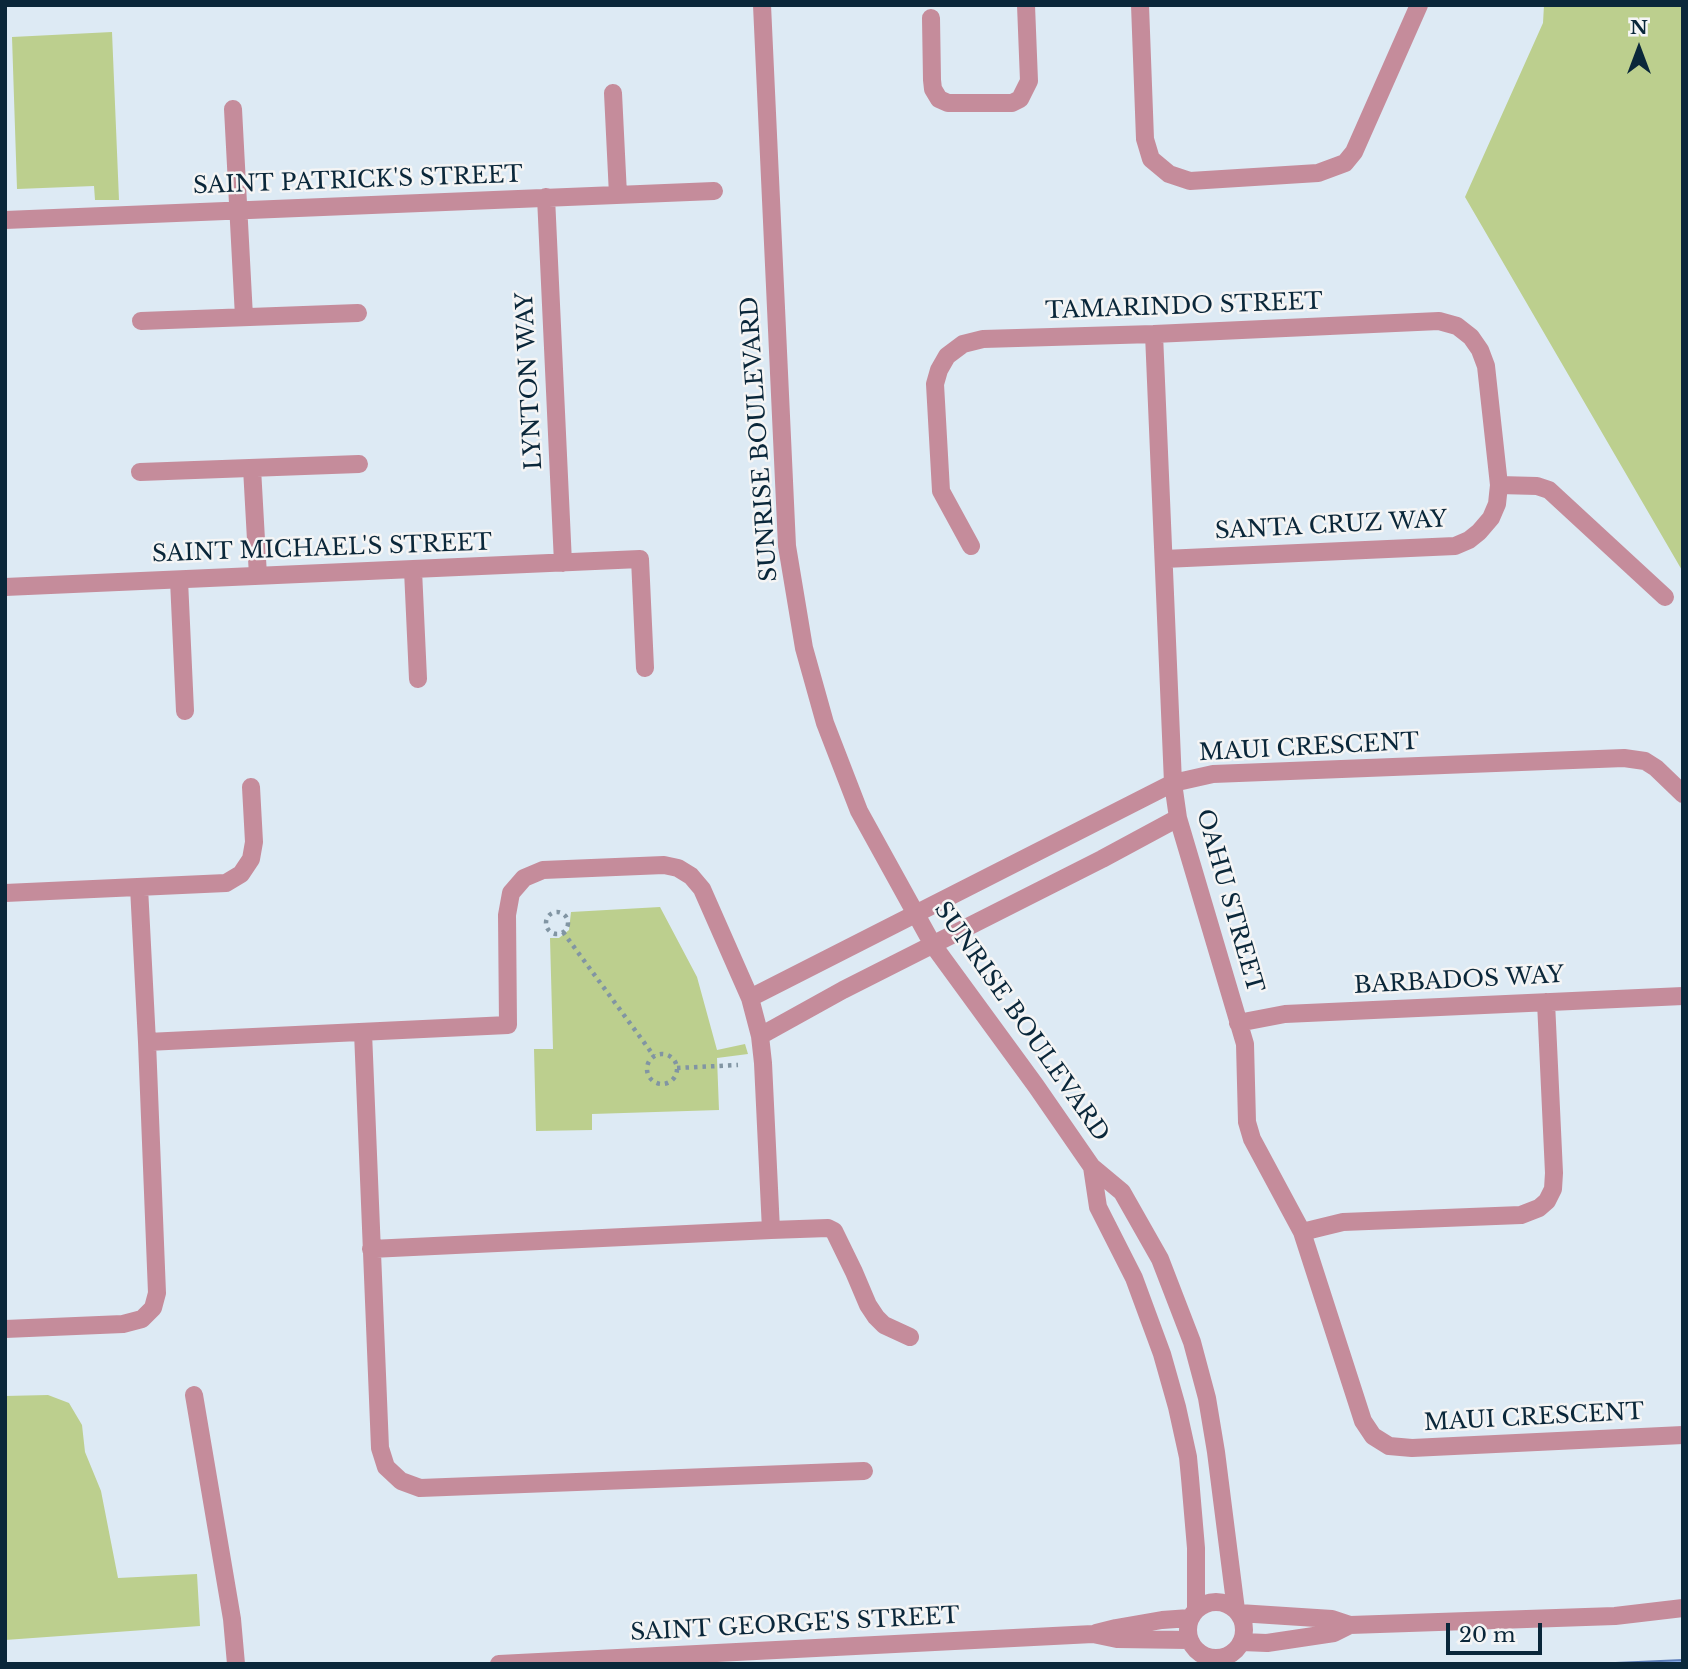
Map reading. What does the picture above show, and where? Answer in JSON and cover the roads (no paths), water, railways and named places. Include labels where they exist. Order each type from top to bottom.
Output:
[{"type":"street","name":"SUNRISE BOULEVARD","points":[[762,5],[787,546],[804,648],[825,723],[859,811],[933,945],[1093,1167],[1122,1192],[1160,1259],[1192,1342],[1207,1398],[1237,1612]]},
{"type":"street","points":[[931,18],[932,80],[933,89],[939,99],[948,103],[1012,103],[1020,99],[1028,81],[1026,5]]},
{"type":"street","points":[[1140,5],[1145,139],[1151,159],[1169,174],[1191,181],[1318,173],[1345,163],[1354,152],[1419,5]]},
{"type":"street","points":[[613,93],[618,195]]},
{"type":"street","points":[[233,109],[244,317]]},
{"type":"street","name":"SAINT PATRICK'S STREET","points":[[5,220],[714,191]]},
{"type":"street","name":"LYNTON WAY","points":[[546,198],[564,563]]},
{"type":"street","points":[[141,321],[358,313]]},
{"type":"street","name":"TAMARINDO STREET","points":[[971,546],[941,491],[935,384],[947,356],[963,344],[983,340],[1439,321],[1457,326],[1471,337],[1486,366],[1499,485],[1497,505],[1491,518]]},
{"type":"street","name":"OAHU STREET","points":[[1154,334],[1173,783],[1178,818],[1245,1044],[1247,1122],[1252,1139],[1302,1232],[1363,1421],[1373,1436],[1389,1446]]},
{"type":"street","points":[[140,472],[359,464]]},
{"type":"street","points":[[252,468],[258,576]]},
{"type":"street","points":[[1499,485],[1538,486],[1549,490],[1665,597]]},
{"type":"street","name":"SANTA CRUZ WAY","points":[[1164,559],[1455,546],[1469,540],[1491,518]]},
{"type":"street","name":"SAINT MICHAEL'S STREET","points":[[5,587],[640,559],[645,668]]},
{"type":"street","points":[[413,569],[418,679]]},
{"type":"street","points":[[179,580],[185,711]]},
{"type":"street","name":"MAUI CRESCENT","points":[[750,998],[1173,783],[1213,774],[1624,758],[1645,761],[1683,794]]},
{"type":"street","points":[[5,893],[226,883],[241,874],[251,859],[254,842],[251,787]]},
{"type":"street","points":[[760,1036],[843,990],[1178,818]]},
{"type":"street","points":[[147,1042],[508,1025],[507,915],[511,893],[524,878],[543,870],[664,865],[678,868],[691,876],[702,889],[750,998],[760,1036],[771,1230]]},
{"type":"street","points":[[5,1329],[123,1324],[142,1320],[153,1308],[157,1293],[139,887]]},
{"type":"street","name":"BARBADOS WAY","points":[[1238,1023],[1285,1014],[1683,996]]},
{"type":"street","points":[[1302,1232],[1343,1222],[1521,1215],[1539,1208],[1547,1201],[1553,1189],[1554,1173],[1546,1002]]},
{"type":"street","points":[[363,1032],[380,1448],[386,1467],[401,1481],[420,1488],[864,1471]]},
{"type":"street","name":"SUNRISE BOULEVARD","points":[[1093,1167],[1098,1207],[1134,1278],[1162,1354],[1177,1406],[1188,1457],[1196,1548],[1193,1614]]},
{"type":"street","points":[[371,1249],[828,1228],[834,1231],[868,1306],[876,1317],[884,1325],[910,1337]]},
{"type":"street","points":[[194,1395],[232,1619],[236,1664]]},
{"type":"street","name":"MAUI CRESCENT","points":[[1389,1446],[1412,1448],[1683,1435]]},
{"type":"street","points":[[1238,1652],[1245,1631],[1243,1620],[1237,1612],[1224,1603],[1210,1602],[1193,1614],[1187,1629],[1195,1652],[1215,1659],[1226,1657],[1267,1643],[1334,1633],[1350,1625]]},
{"type":"street","points":[[1237,1612],[1332,1619],[1350,1625],[1615,1616],[1683,1608]]},
{"type":"street","name":"SAINT GEORGE'S STREET","points":[[499,1664],[1093,1634],[1193,1614]]},
{"type":"street","name":"SAINT GEORGE'S STREET","points":[[1093,1634],[1195,1652]]}]
